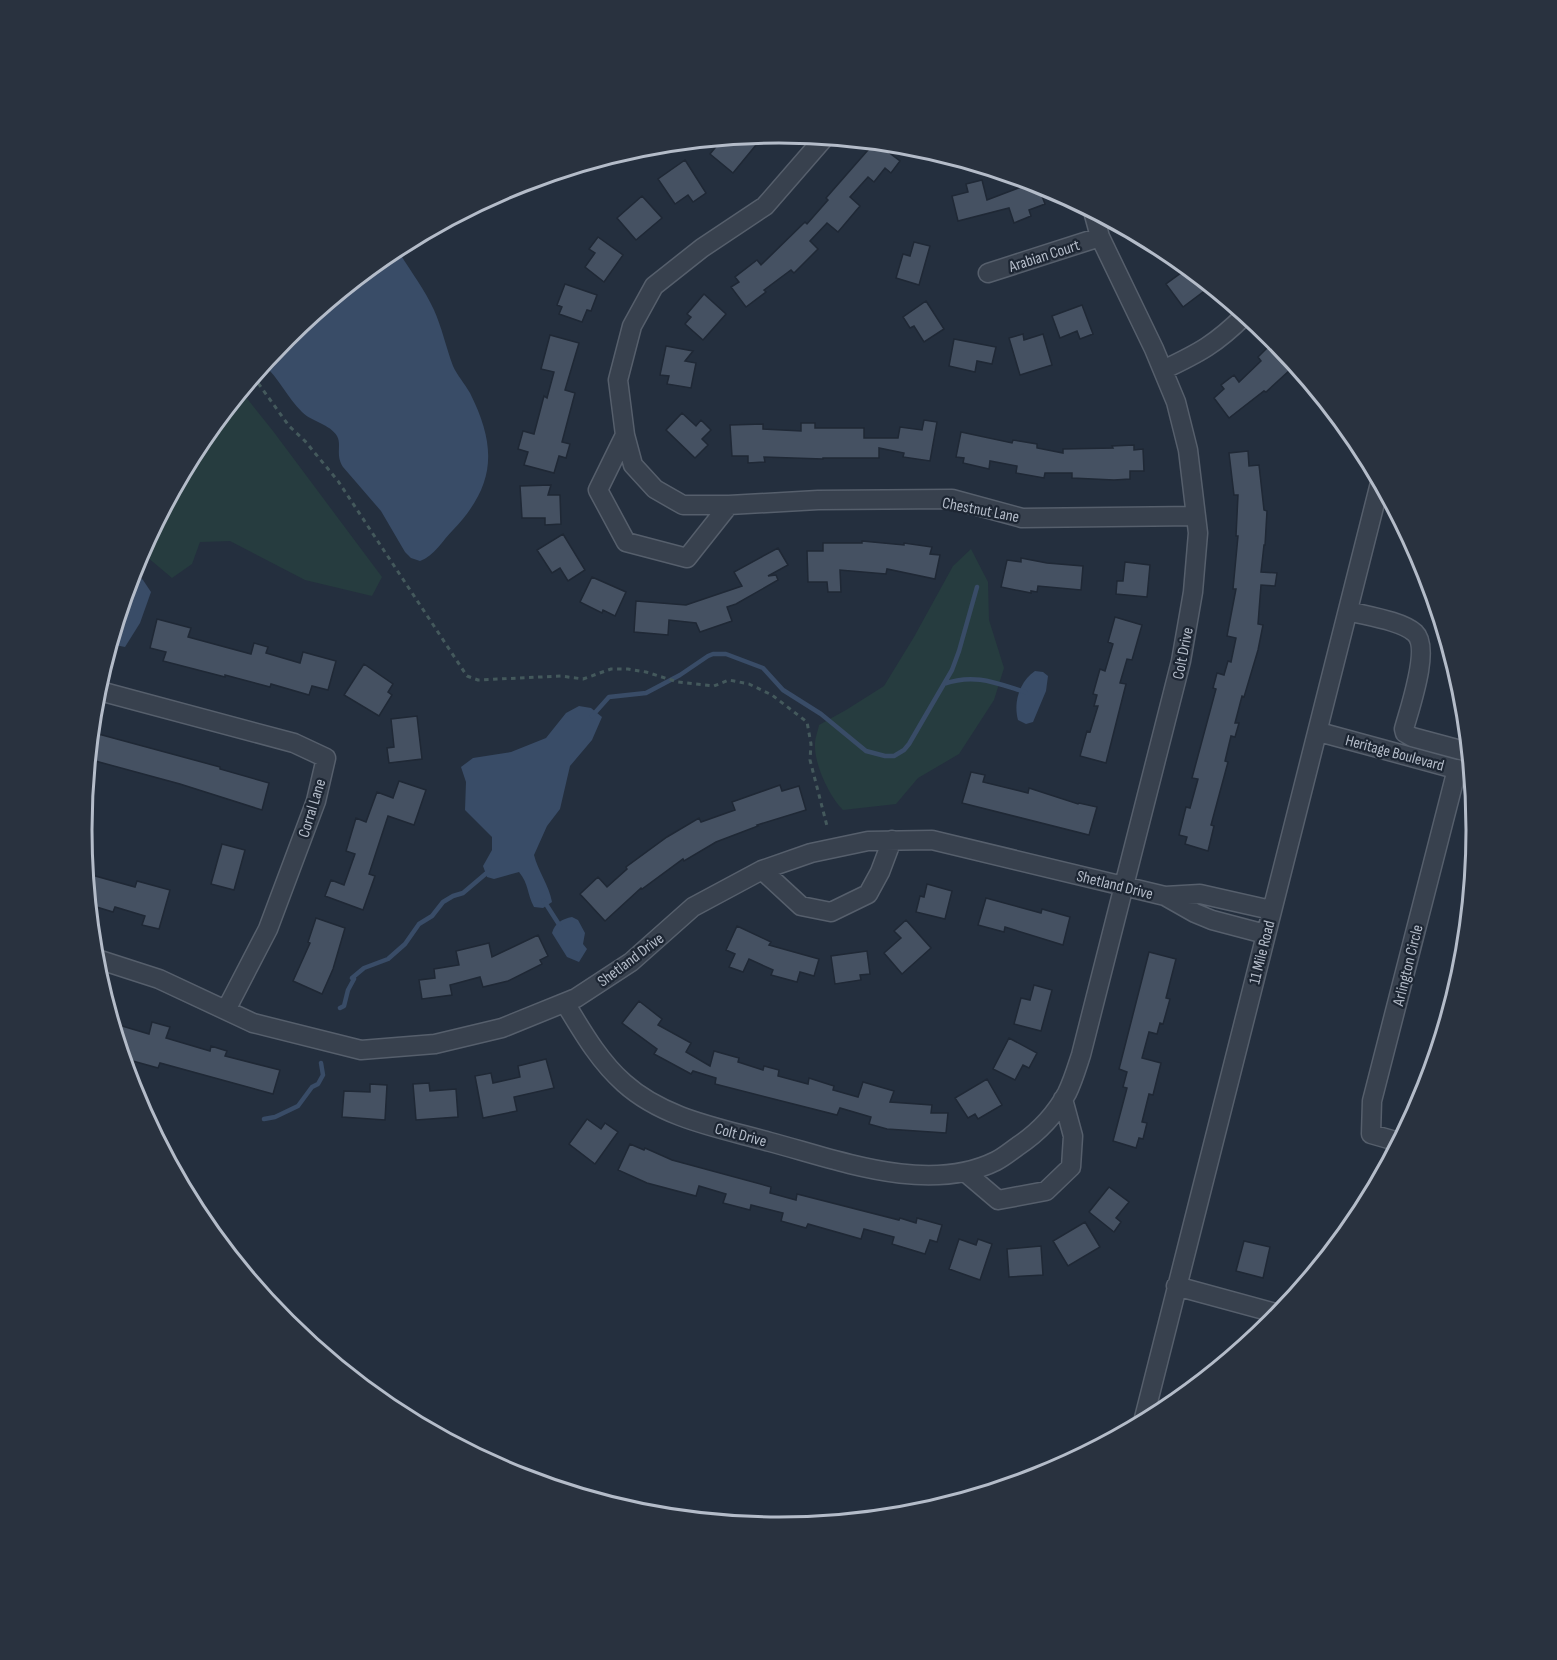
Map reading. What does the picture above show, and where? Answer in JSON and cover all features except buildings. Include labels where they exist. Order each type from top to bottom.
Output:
[{"type":"street","name":"Chestnut Lane","points":[[819,144],[765,206],[702,248],[654,286],[632,326],[618,380],[625,435],[633,465],[655,489],[683,505],[818,500],[952,500],[1022,518],[1196,516]]},
{"type":"street","name":"Colt Drive","points":[[565,1003],[592,1048],[624,1084],[664,1111],[874,1170],[935,1176],[965,1172],[996,1161],[1034,1135],[1053,1115],[1063,1100],[1081,1054],[1181,661],[1193,592],[1198,533],[1188,450],[1176,402],[1155,349],[1100,237],[1096,221]]},
{"type":"street","name":"Arabian Court","points":[[988,273],[1100,237]]},
{"type":"street","points":[[1163,370],[1204,351],[1239,321]]},
{"type":"street","points":[[625,435],[598,490],[626,542],[687,558],[729,505]]},
{"type":"street","name":"11 Mile Road","points":[[1146,1410],[1271,910],[1319,732],[1377,494]]},
{"type":"street","points":[[1348,611],[1403,627],[1416,634],[1422,643],[1421,653],[1405,733],[1461,750]]},
{"type":"street","name":"Corral Lane","points":[[106,693],[294,743],[326,758],[316,801],[268,928],[226,1010]]},
{"type":"street","name":"Heritage Boulevard","points":[[1319,732],[1463,771]]},
{"type":"street","name":"Arlington Circle","points":[[1392,1140],[1371,1134],[1372,1101],[1463,774]]},
{"type":"street","points":[[762,870],[801,906],[831,912],[868,894],[880,872],[892,840]]},
{"type":"street","name":"Shetland Drive","points":[[105,961],[159,979],[253,1023],[361,1050],[435,1044],[502,1028],[565,1003],[631,962],[693,907],[762,870],[811,853],[868,842],[892,840],[932,840],[1124,885],[1165,897],[1195,914],[1212,920],[1265,934]]},
{"type":"street","name":"Shetland Drive","points":[[1165,897],[1200,894],[1271,910]]},
{"type":"street","points":[[965,1172],[998,1200],[1046,1191],[1071,1167],[1073,1136],[1063,1100]]},
{"type":"street","points":[[1176,1286],[1269,1311]]},
{"type":"path","points":[[258,382],[289,426],[305,441],[338,481],[467,676],[478,680],[561,676],[583,679],[611,669],[628,669],[678,682],[714,686],[729,680],[749,684],[772,695],[807,722],[811,744],[810,760],[827,826]]},
{"type":"green space","points":[[246,397],[382,577],[372,596],[305,580],[230,541],[200,542],[192,564],[172,578],[148,558],[162,526],[207,448]]},
{"type":"green space","points":[[971,549],[988,582],[989,620],[1004,668],[994,700],[959,754],[918,778],[896,804],[843,810],[828,788],[817,761],[815,739],[819,725],[884,686],[953,566]]},
{"type":"water","points":[[402,256],[434,310],[453,366],[470,393],[479,413],[488,448],[488,465],[478,497],[430,555],[420,561],[411,558],[405,552],[381,511],[343,467],[339,458],[337,436],[302,412],[269,370],[326,313],[360,285]]},
{"type":"water","points":[[140,577],[151,592],[140,623],[125,647],[117,645]]},
{"type":"water","points":[[1035,671],[1043,672],[1048,676],[1046,691],[1033,722],[1026,724],[1018,720],[1017,699],[1025,680]]},
{"type":"water","points":[[579,706],[591,708],[602,717],[592,740],[570,766],[560,809],[547,826],[534,855],[552,902],[543,908],[534,907],[525,881],[519,872],[494,879],[487,877],[483,866],[492,850],[492,837],[465,810],[466,782],[461,767],[473,758],[511,752],[546,738],[566,713]]},
{"type":"water","points":[[572,917],[578,920],[585,933],[583,944],[587,949],[579,962],[567,957],[552,933],[559,922]]},
{"type":"waterway","points":[[592,716],[609,697],[646,693],[680,675],[708,656],[726,654],[763,668],[783,690],[821,714],[866,751],[894,756],[909,744],[952,670],[977,587]]},
{"type":"waterway","points":[[944,684],[975,679],[1025,692]]},
{"type":"waterway","points":[[340,1008],[344,1006],[348,990],[354,979],[352,978],[364,968],[388,959],[405,944],[419,924],[432,916],[443,902],[463,893],[489,871]]},
{"type":"waterway","points":[[544,901],[560,926]]},
{"type":"waterway","points":[[264,1119],[275,1117],[298,1106],[323,1075],[321,1063]]}]
